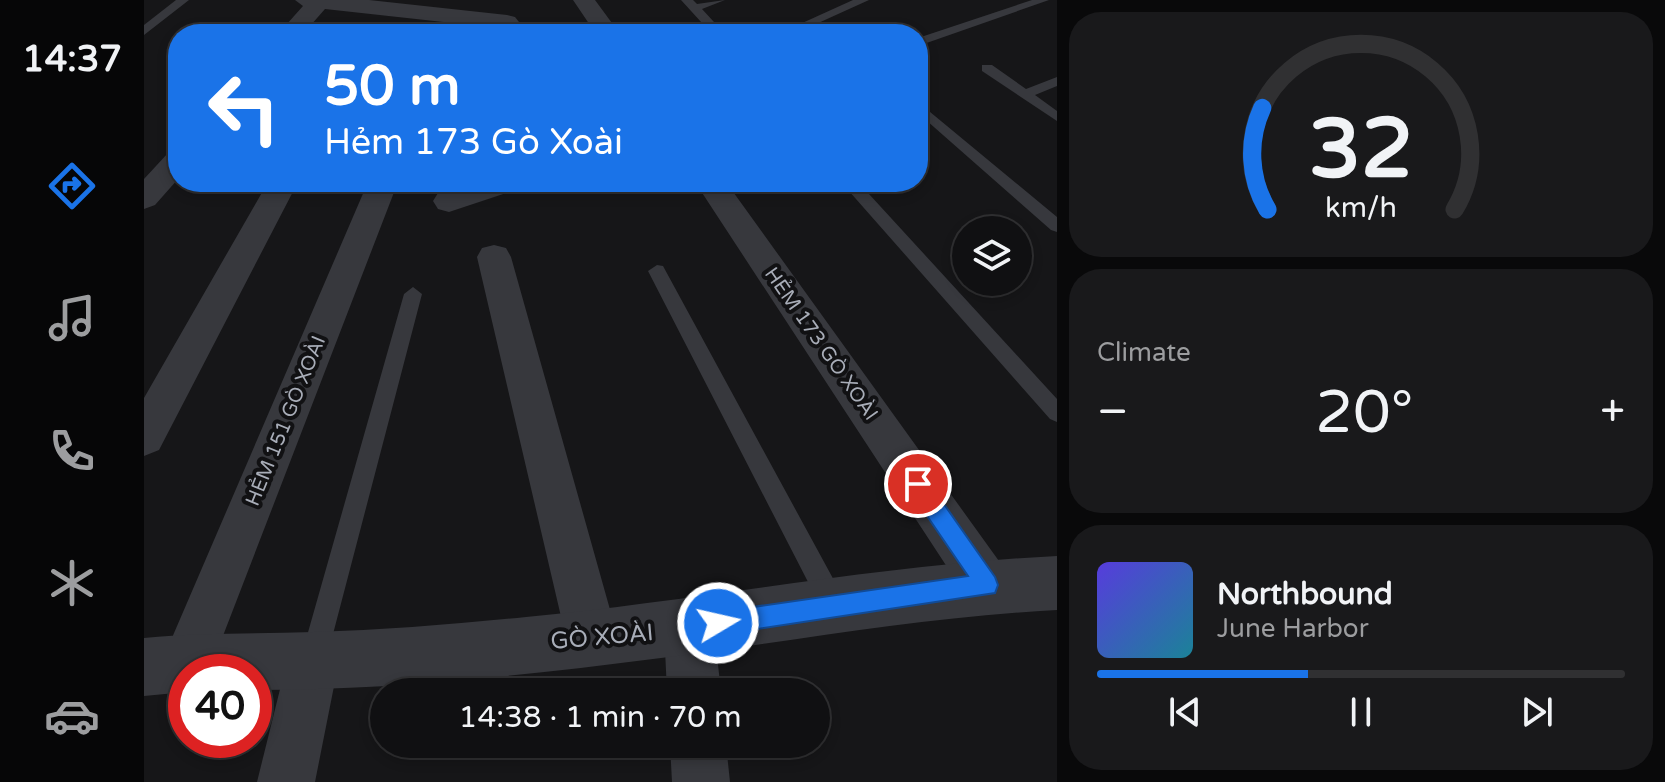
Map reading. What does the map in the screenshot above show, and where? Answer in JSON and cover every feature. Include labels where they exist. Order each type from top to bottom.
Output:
[{"type":"street","points":[[584,0],[601,24]]},
{"type":"street","points":[[297,24],[313,1],[452,24]]},
{"type":"street","points":[[486,24],[507,22]]},
{"type":"street","points":[[144,157],[168,160]]},
{"type":"street","points":[[144,198],[168,172]]},
{"type":"street","points":[[144,437],[278,192]]},
{"type":"street","name":"HẺM 151 GÒ XOÀI","points":[[166,664],[378,192]]},
{"type":"street","points":[[449,201],[476,192]]},
{"type":"street","name":"HẺM 173 GÒ XOÀI","points":[[717,192],[987,585]]},
{"type":"street","points":[[494,257],[592,638]]},
{"type":"street","name":"GÒ XOÀI","points":[[166,664],[313,661],[592,638],[689,628],[833,604],[987,585],[1057,583]]},
{"type":"street","points":[[689,628],[693,678]]},
{"type":"street","points":[[286,782],[313,661]]},
{"type":"street","points":[[699,758],[701,782]]},
{"type":"lane","points":[[144,31],[183,0]]},
{"type":"lane","points":[[691,4],[719,0]]},
{"type":"lane","points":[[807,24],[863,0]]},
{"type":"lane","points":[[928,39],[1043,0]]},
{"type":"lane","points":[[691,4],[710,24]]},
{"type":"lane","points":[[987,68],[1057,117]]},
{"type":"lane","points":[[1024,95],[1057,81]]},
{"type":"lane","points":[[928,115],[1057,226]]},
{"type":"lane","points":[[858,192],[1057,413]]},
{"type":"lane","points":[[657,271],[833,604]]},
{"type":"lane","points":[[313,661],[413,294]]},
{"type":"route","points":[[718,623],[833,604],[987,585],[918,484]]}]
